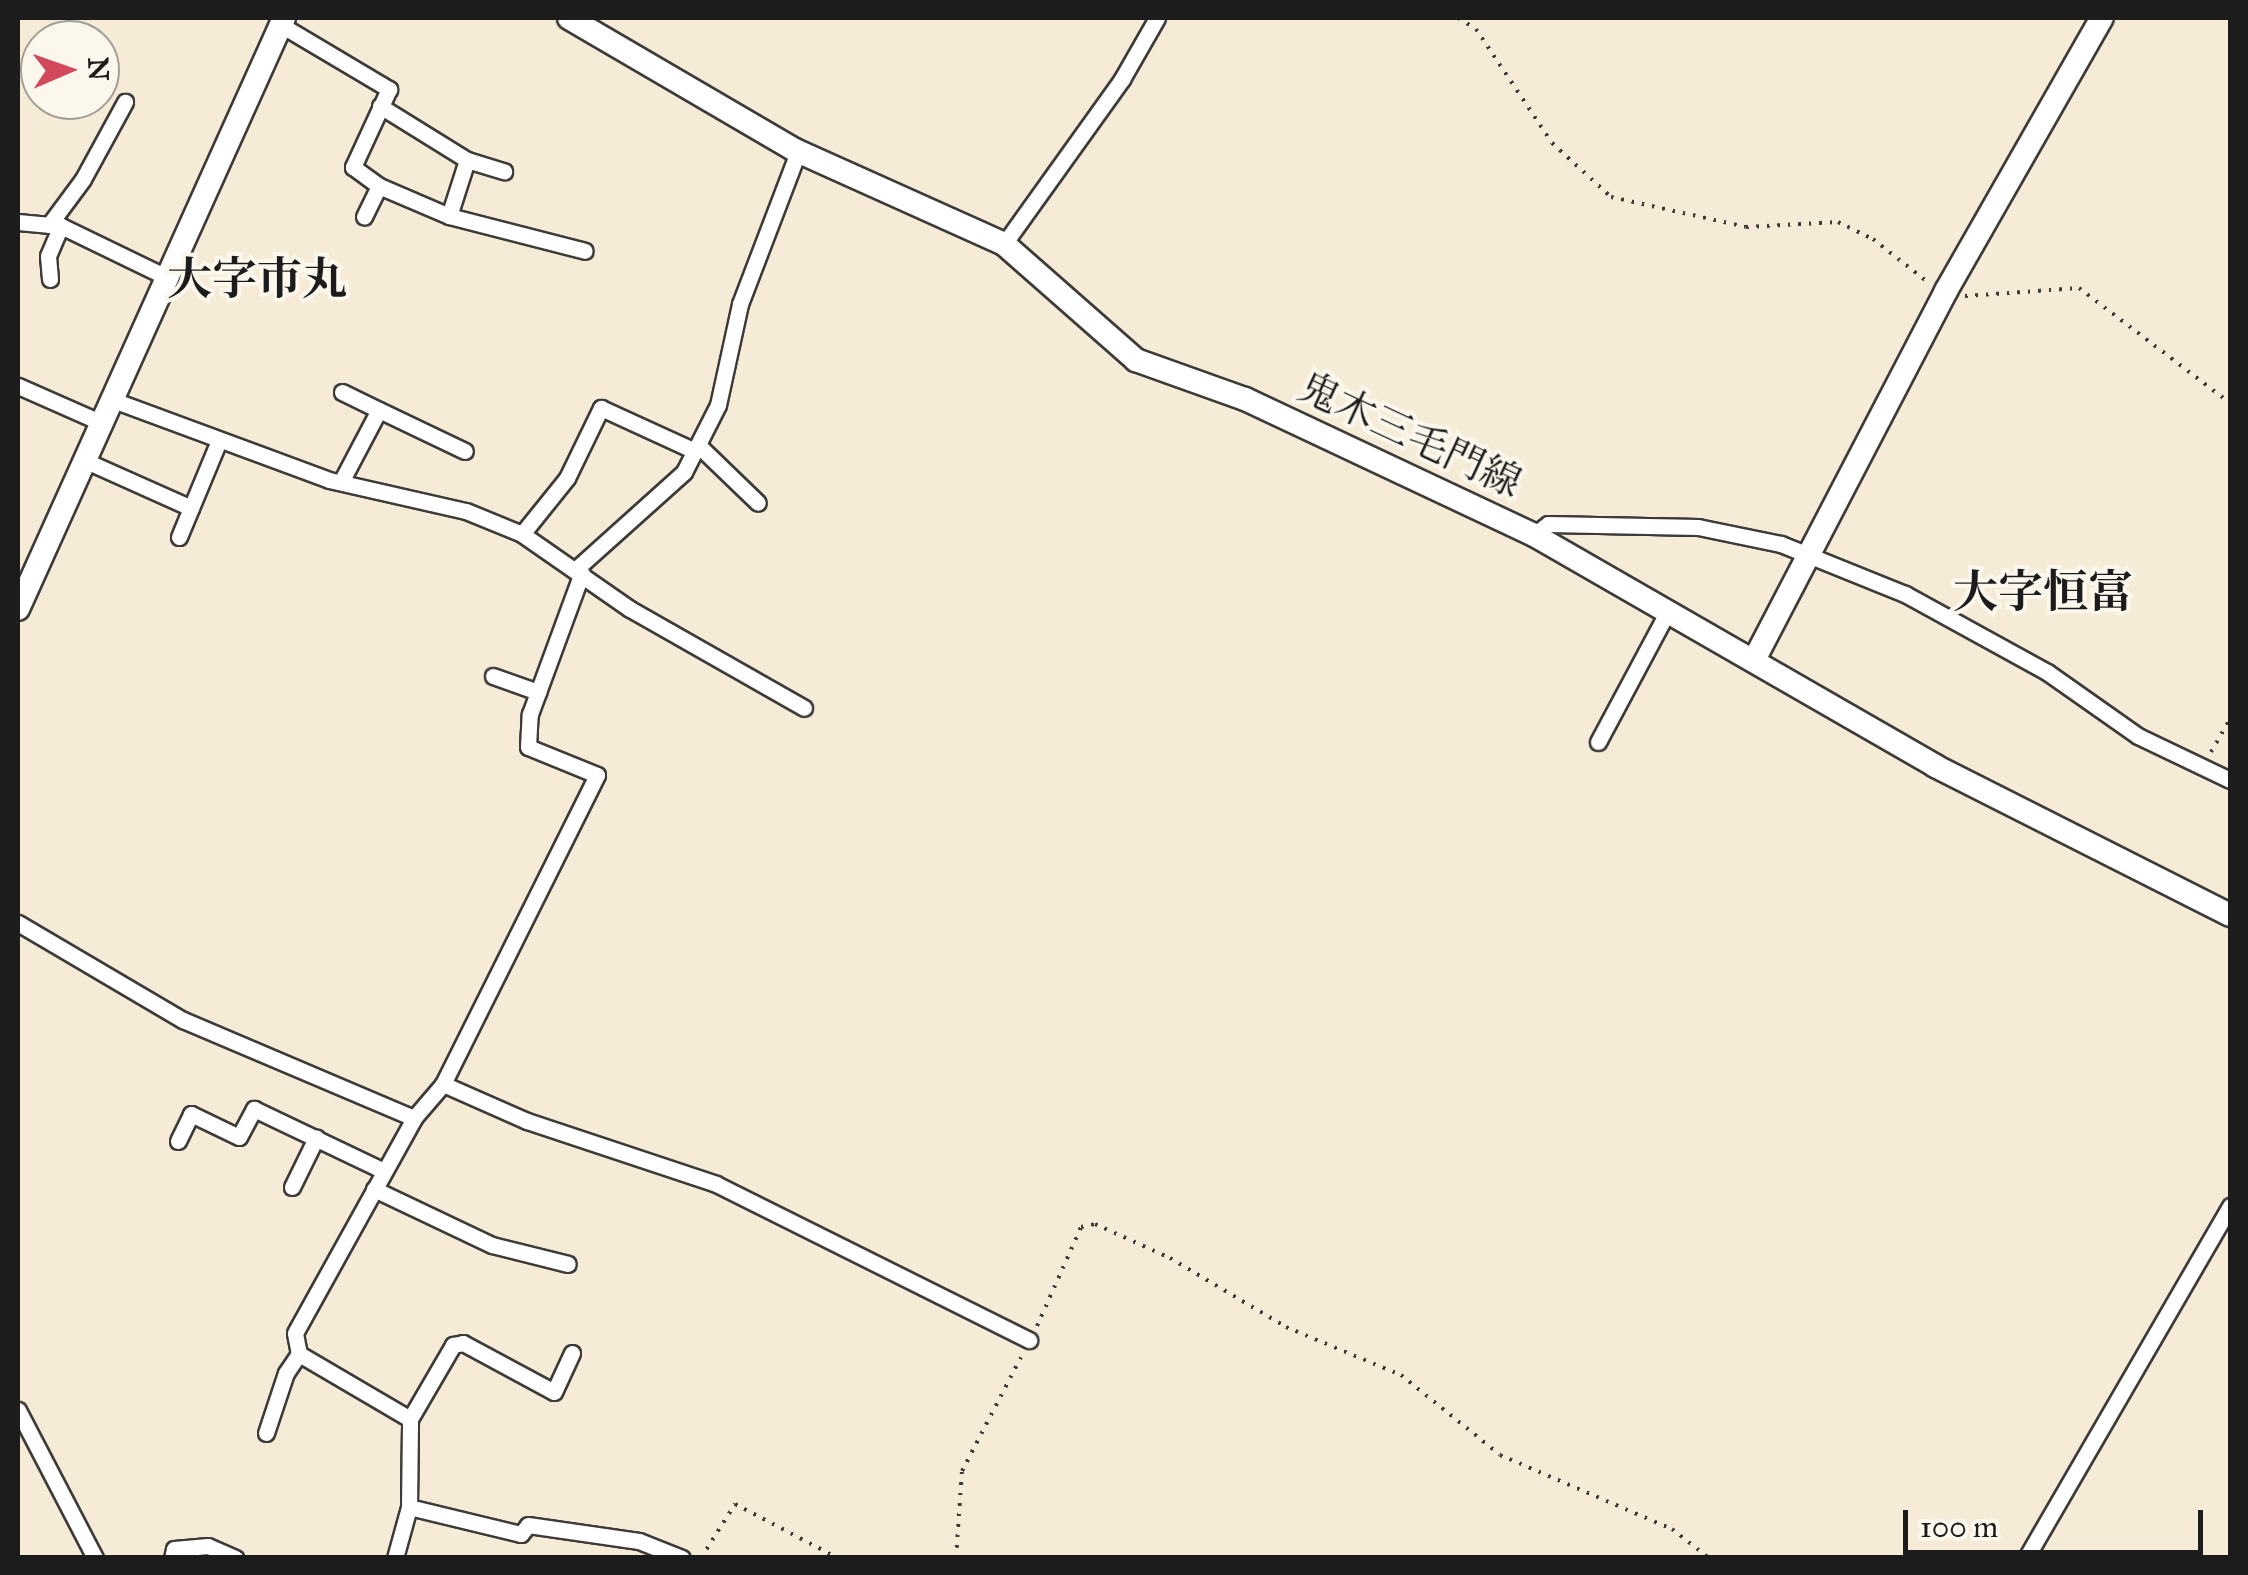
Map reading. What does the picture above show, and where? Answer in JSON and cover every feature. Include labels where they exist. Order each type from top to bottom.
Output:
[{"type":"main road","name":"鬼木三毛門線","points":[[569,18],[598,25],[798,152],[1004,244],[1136,360],[1244,399],[1534,535],[1935,766],[2230,915]]},
{"type":"main road","points":[[1754,660],[1946,291],[2102,18]]},
{"type":"main road","points":[[18,609],[24,578],[104,424],[282,21]]},
{"type":"street","points":[[1004,244],[1122,79],[1158,18]]},
{"type":"street","points":[[282,21],[389,89],[353,167],[379,186],[449,216],[584,251]]},
{"type":"street","points":[[50,279],[48,256],[55,225],[125,102]]},
{"type":"street","points":[[380,106],[467,160],[504,171]]},
{"type":"street","points":[[266,1433],[286,1372],[298,1354],[295,1333],[414,1118],[443,1084],[598,776],[528,748],[538,692],[579,571],[684,472],[718,406],[740,304],[798,152]]},
{"type":"street","points":[[449,216],[467,160]]},
{"type":"street","points":[[364,217],[379,186]]},
{"type":"street","points":[[18,222],[55,225],[170,280]]},
{"type":"street","points":[[18,386],[104,424]]},
{"type":"street","points":[[342,392],[466,451]]},
{"type":"street","points":[[113,400],[218,443],[341,482],[466,511],[522,534],[630,609],[804,708]]},
{"type":"street","points":[[522,534],[567,478],[601,408],[696,448],[758,503]]},
{"type":"street","points":[[341,482],[379,410]]},
{"type":"street","points":[[179,537],[218,443]]},
{"type":"street","points":[[86,461],[191,508]]},
{"type":"street","points":[[1534,535],[1548,524],[1698,528],[1781,544],[1905,594],[2047,672],[2138,736],[2230,780]]},
{"type":"street","points":[[1598,742],[1668,611]]},
{"type":"street","points":[[493,676],[538,692]]},
{"type":"street","points":[[18,923],[183,1020],[414,1118]]},
{"type":"street","points":[[443,1084],[527,1120],[716,1184],[1029,1340]]},
{"type":"street","points":[[178,1141],[191,1114],[239,1137],[254,1109],[384,1171]]},
{"type":"street","points":[[292,1187],[316,1138]]},
{"type":"street","points":[[374,1189],[492,1245],[568,1264]]},
{"type":"street","points":[[2026,1558],[2230,1206]]},
{"type":"street","points":[[396,1558],[409,1508],[410,1419],[453,1346],[463,1344],[554,1392],[572,1353]]},
{"type":"street","points":[[298,1354],[410,1419]]},
{"type":"street","points":[[18,1410],[94,1557]]},
{"type":"street","points":[[409,1508],[520,1534],[528,1525],[639,1541],[682,1558]]},
{"type":"street","points":[[172,1558],[174,1549],[208,1546],[235,1558]]},
{"type":"path","points":[[1458,18],[1476,28],[1552,143],[1611,196],[1746,227],[1838,222],[1946,291],[1977,298],[2079,288],[2230,403]]},
{"type":"path","points":[[2201,769],[2230,720]]},
{"type":"path","points":[[956,1558],[962,1471],[1082,1227],[1095,1224],[1170,1258],[1286,1327],[1402,1376],[1500,1455],[1672,1529],[1709,1558]]},
{"type":"path","points":[[701,1558],[735,1504],[838,1558]]},
{"type":"district","name":"大字市丸","points":[[257,279]]},
{"type":"district","name":"大字恒富","points":[[2043,592]]}]
